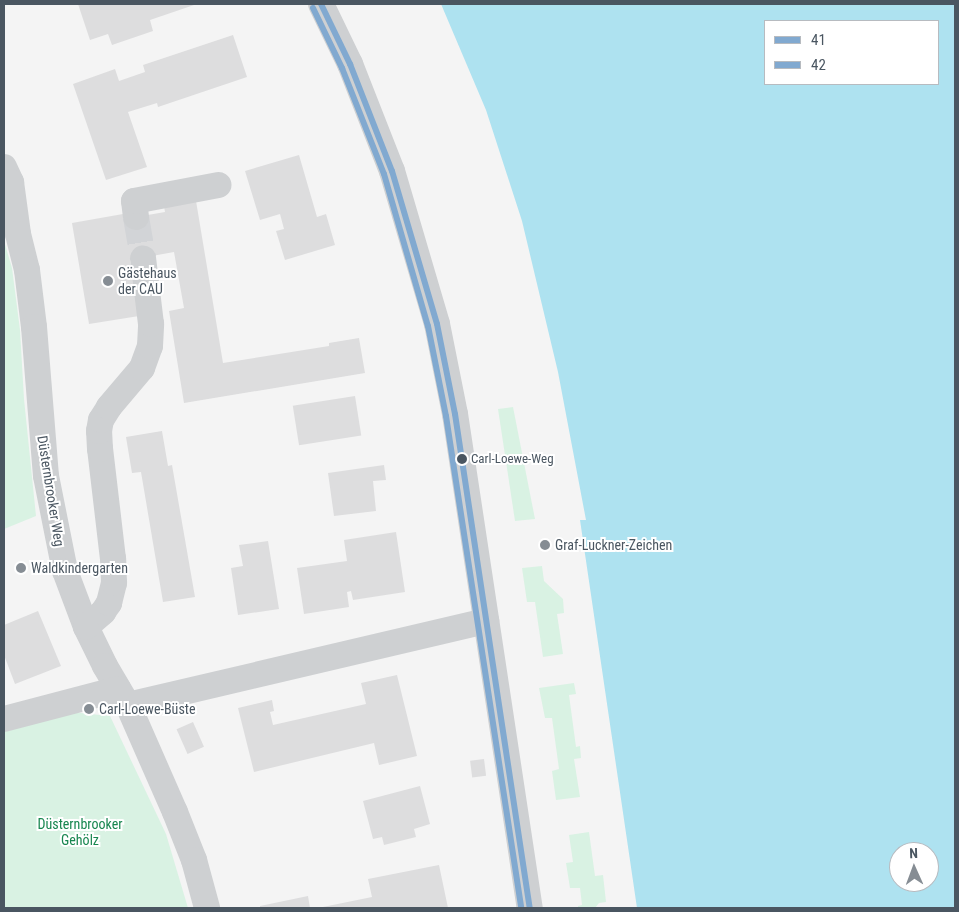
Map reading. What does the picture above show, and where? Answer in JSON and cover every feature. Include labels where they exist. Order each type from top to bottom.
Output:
[{"type":"street","points":[[321,4],[350,64],[392,171],[437,324],[454,414],[530,908]]},
{"type":"street","name":"Düsternbrooker Weg","points":[[4,167],[11,182],[18,234],[27,270],[34,327],[46,476],[65,571],[86,627],[123,697],[175,812],[194,860],[207,908]]},
{"type":"street","points":[[136,217],[134,201],[219,185]]},
{"type":"street","points":[[86,627],[96,620],[109,603],[114,583],[100,440],[101,420],[142,368],[150,346],[151,324],[143,258]]},
{"type":"street","points":[[4,719],[123,697],[486,620]]},
{"type":"green space","points":[[4,241],[12,268],[20,330],[24,399],[36,516],[4,529]]},
{"type":"green space","points":[[513,407],[535,519],[515,521],[498,409]]},
{"type":"green space","points":[[542,566],[544,581],[563,599],[564,613],[557,614],[563,654],[543,657],[535,602],[527,602],[522,568]]},
{"type":"green space","points":[[574,683],[576,694],[569,695],[576,747],[580,746],[581,758],[574,759],[580,797],[556,800],[552,771],[559,769],[552,718],[545,718],[539,688]]},
{"type":"green space","name":"Düsternbrooker Gehölz","points":[[61,711],[110,716],[166,834],[188,908],[4,908],[4,727]]},
{"type":"green space","points":[[589,832],[595,876],[603,875],[606,902],[599,903],[595,908],[578,908],[578,906],[582,905],[580,888],[570,888],[566,863],[573,862],[569,835]]},
{"type":"water","points":[[441,4],[955,4],[955,908],[637,908],[580,520],[586,520],[558,372],[522,221],[486,110]]},
{"type":"building","points":[[78,4],[197,4],[150,20],[153,31],[112,45],[108,34],[90,40]]},
{"type":"building","points":[[233,35],[247,77],[158,107],[157,103],[128,112],[147,167],[106,180],[73,84],[115,69],[119,81],[145,72],[143,65]]},
{"type":"building","points":[[299,155],[317,217],[326,214],[335,245],[285,260],[276,231],[284,229],[280,214],[260,220],[245,171]]},
{"type":"building","points":[[196,201],[223,363],[329,346],[329,343],[359,338],[365,373],[184,403],[169,311],[184,308],[174,252],[130,260],[139,316],[89,324],[72,223],[123,214],[123,219],[165,212],[164,206]]},
{"type":"building","points":[[355,396],[361,436],[299,445],[293,406]]},
{"type":"building","points":[[162,431],[168,466],[172,465],[195,597],[163,602],[141,472],[132,473],[126,437]]},
{"type":"building","points":[[384,465],[386,480],[373,481],[376,511],[334,516],[328,473]]},
{"type":"building","points":[[396,532],[405,592],[353,600],[351,591],[347,592],[349,607],[304,614],[297,568],[347,561],[344,540]]},
{"type":"building","points":[[268,541],[279,609],[238,615],[231,568],[243,566],[239,545]]},
{"type":"building","points":[[38,611],[61,666],[15,684],[4,655],[4,625]]},
{"type":"building","points":[[397,675],[417,756],[379,765],[374,743],[254,772],[238,708],[272,700],[274,711],[270,712],[273,725],[366,704],[361,683]]},
{"type":"building","points":[[193,722],[204,747],[188,754],[177,729]]},
{"type":"building","points":[[484,759],[486,776],[472,778],[470,761]]},
{"type":"building","points":[[420,786],[430,824],[414,829],[416,837],[384,845],[382,837],[373,839],[363,801]]},
{"type":"building","points":[[439,865],[448,908],[318,908],[372,897],[368,879]]},
{"type":"building","points":[[308,896],[310,908],[260,908],[260,906]]},
{"type":"tunnel","points":[[136,217],[143,258]]},
{"type":"transit line","name":"41","points":[[321,4],[350,64],[392,171],[437,324],[455,414],[530,908]]},
{"type":"transit line","name":"42","points":[[313,8],[342,68],[384,174],[428,326],[446,416],[521,908]]},
{"type":"place","name":"Gästehaus der CAU","points":[[108,281]]},
{"type":"place","name":"Carl-Loewe-Weg","points":[[462,459]]},
{"type":"place","name":"Graf-Luckner-Zeichen","points":[[545,545]]},
{"type":"place","name":"Waldkindergarten","points":[[21,568]]},
{"type":"place","name":"Carl-Loewe-Büste","points":[[89,709]]}]
